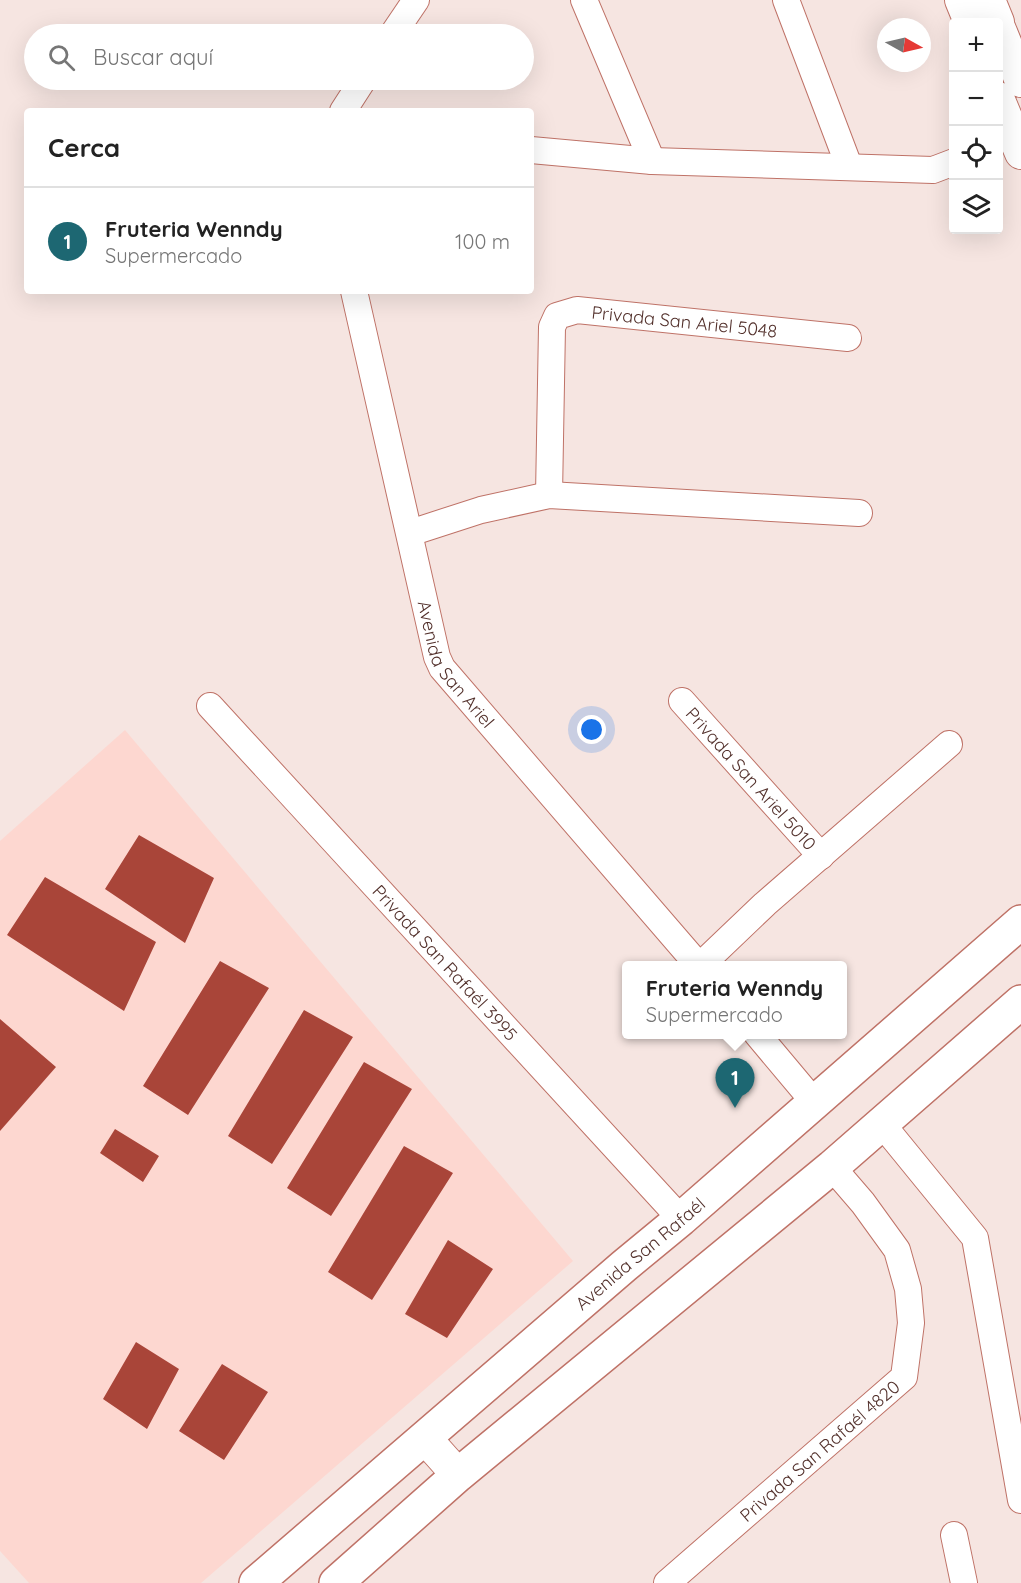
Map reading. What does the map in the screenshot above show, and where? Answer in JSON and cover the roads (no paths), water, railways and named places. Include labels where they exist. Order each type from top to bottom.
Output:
[{"type":"main road","name":"Avenida San Rafaél","points":[[256,1583],[681,1219],[1021,921]]},
{"type":"main road","points":[[336,1583],[458,1475],[832,1167],[1021,1002]]},
{"type":"street","points":[[400,24],[416,0]]},
{"type":"street","points":[[584,0],[652,161]]},
{"type":"street","points":[[786,0],[849,166]]},
{"type":"street","points":[[961,0],[968,18]]},
{"type":"street","points":[[989,0],[996,18]]},
{"type":"street","points":[[1003,36],[1021,81]]},
{"type":"street","points":[[345,108],[357,90]]},
{"type":"street","points":[[1003,110],[1014,143]]},
{"type":"street","points":[[534,150],[652,161],[933,170],[949,164]]},
{"type":"street","name":"Avenida San Ariel","points":[[355,294],[437,657],[442,668],[696,961]]},
{"type":"street","name":"Privada San Ariel 5048","points":[[549,495],[552,327],[557,316],[577,310],[848,338]]},
{"type":"street","points":[[410,533],[481,510],[549,495],[859,513]]},
{"type":"street","name":"Privada San Ariel 5010","points":[[682,701],[820,856]]},
{"type":"street","name":"Privada San Rafaél 3995","points":[[210,706],[681,1219]]},
{"type":"street","name":"Privada San Ariel 5010","points":[[705,961],[765,904],[949,744]]},
{"type":"street","points":[[760,1039],[814,1102]]},
{"type":"street","points":[[882,1124],[975,1238],[1021,1500]]},
{"type":"street","name":"Privada San Rafaél 4820","points":[[667,1583],[904,1377],[911,1323],[908,1289],[897,1250],[863,1203],[832,1167]]},
{"type":"street","points":[[425,1438],[458,1475]]},
{"type":"street","points":[[954,1535],[964,1583]]},
{"type":"place","name":"Fruteria Wenndy","points":[[735,1108]]}]
